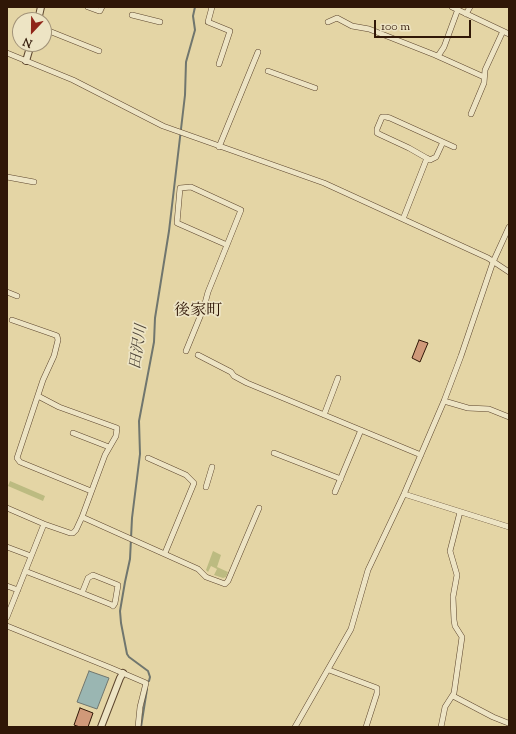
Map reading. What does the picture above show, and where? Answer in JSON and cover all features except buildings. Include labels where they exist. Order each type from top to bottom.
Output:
[{"type":"street","points":[[88,7],[100,11],[102,7]]},
{"type":"street","points":[[212,7],[208,22],[230,31],[219,64]]},
{"type":"street","points":[[466,14],[470,7]]},
{"type":"street","points":[[438,56],[444,47],[455,8],[509,34]]},
{"type":"street","points":[[132,15],[160,22]]},
{"type":"street","points":[[328,22],[337,18],[352,26],[369,29],[438,56],[484,77]]},
{"type":"street","points":[[471,114],[484,83],[485,70],[503,31]]},
{"type":"street","points":[[52,32],[99,51]]},
{"type":"street","points":[[26,61],[29,52]]},
{"type":"street","points":[[219,147],[258,52]]},
{"type":"street","points":[[7,53],[73,80],[153,122],[219,147],[308,176],[403,218],[493,262],[509,272]]},
{"type":"street","points":[[268,71],[315,88]]},
{"type":"street","points":[[443,142],[436,157],[430,160],[378,134],[377,129],[382,117],[390,118],[443,142],[454,147]]},
{"type":"street","points":[[403,218],[427,158]]},
{"type":"street","points":[[7,177],[34,182]]},
{"type":"street","points":[[186,351],[241,210],[191,188],[180,188],[177,223],[227,245]]},
{"type":"street","points":[[295,727],[329,670],[351,629],[368,570],[404,494],[444,401],[493,262],[509,227]]},
{"type":"street","points":[[7,292],[17,296]]},
{"type":"street","points":[[12,320],[55,334],[58,338],[54,356],[47,370],[17,456],[18,460],[92,491]]},
{"type":"street","points":[[198,355],[231,372],[234,376],[247,383],[421,455]]},
{"type":"street","points":[[324,415],[338,378]]},
{"type":"street","points":[[7,508],[44,524],[72,533],[76,530],[82,517],[109,447],[116,438],[118,428],[59,407],[38,396]]},
{"type":"street","points":[[444,401],[468,408],[489,409],[509,417]]},
{"type":"street","points":[[335,492],[361,430]]},
{"type":"street","points":[[73,433],[109,447]]},
{"type":"street","points":[[274,453],[341,479]]},
{"type":"street","points":[[148,458],[186,476],[194,483],[165,553]]},
{"type":"street","points":[[206,487],[212,468]]},
{"type":"street","points":[[404,494],[509,527]]},
{"type":"street","points":[[82,517],[165,553],[198,569],[206,577],[223,584],[227,583],[259,508]]},
{"type":"street","points":[[441,727],[445,707],[453,696],[456,686],[462,637],[455,626],[454,620],[453,597],[457,575],[450,551],[460,512]]},
{"type":"street","points":[[7,617],[44,524]]},
{"type":"street","points":[[7,547],[31,556]]},
{"type":"street","points":[[25,571],[113,606],[115,603],[118,585],[93,575],[88,578],[82,593]]},
{"type":"street","points":[[7,586],[18,590]]},
{"type":"street","points":[[7,626],[146,683],[140,707],[138,727]]},
{"type":"street","points":[[329,670],[376,688],[377,693],[366,727]]},
{"type":"street","points":[[101,727],[123,673]]},
{"type":"street","points":[[453,696],[493,717],[508,723]]},
{"type":"shaded area","points":[[10,481],[45,496],[43,501],[8,486]]},
{"type":"shaded area","points":[[213,551],[221,555],[217,567],[228,572],[226,577],[223,578],[214,575],[217,569],[211,566],[208,572],[206,570]]},
{"type":"water","points":[[89,671],[109,678],[97,709],[77,702]]},
{"type":"waterway","name":"田沢川","points":[[149,681],[150,677],[148,671],[127,654],[120,611],[130,559],[132,518],[140,454],[139,421],[154,342],[155,318],[169,231],[185,95],[186,62],[195,30],[193,16],[195,7]]},
{"type":"waterway","name":"田沢川","points":[[141,727],[147,689]]},
{"type":"district","name":"後家町","points":[[198,312]]}]
